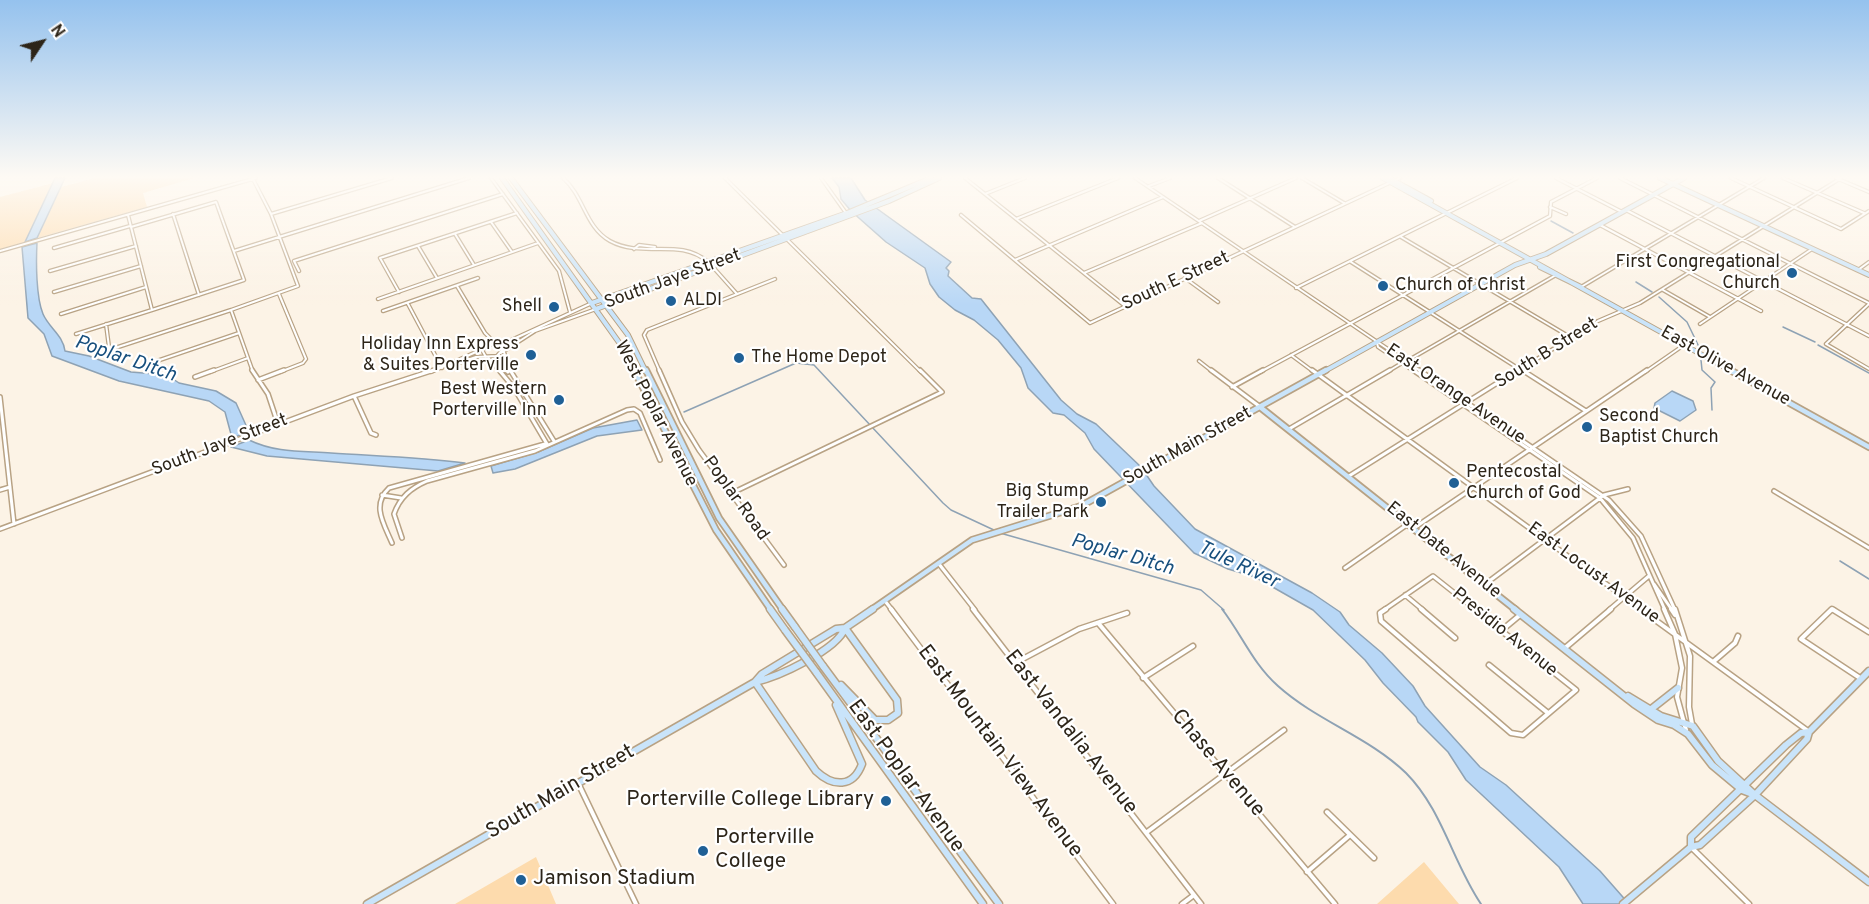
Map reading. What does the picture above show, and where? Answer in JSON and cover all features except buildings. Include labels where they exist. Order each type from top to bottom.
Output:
[{"type":"main road","name":"West Poplar Avenue","points":[[532,220],[636,369],[716,530],[802,653]]},
{"type":"main road","name":"West Poplar Avenue","points":[[543,220],[602,299],[640,357],[719,518],[811,649]]},
{"type":"main road","name":"South Jaye Street","points":[[596,309],[830,220]]},
{"type":"main road","points":[[1461,220],[1531,259]]},
{"type":"main road","name":"South Main Street","points":[[367,904],[755,682],[768,680],[842,636],[845,628],[963,545],[987,533],[1064,513],[1120,485],[1481,285],[1531,259],[1546,254],[1608,220]]},
{"type":"main road","points":[[1751,220],[1869,275]]},
{"type":"main road","name":"South Jaye Street","points":[[592,303],[708,261],[785,237]]},
{"type":"main road","name":"East Olive Avenue","points":[[1531,259],[1556,276],[1581,287]]},
{"type":"main road","name":"East Olive Avenue","points":[[1531,259],[1869,447]]},
{"type":"main road","name":"East Date Avenue","points":[[1260,407],[1647,714],[1674,725],[1688,735],[1712,765],[1869,882]]},
{"type":"main road","points":[[824,666],[872,718],[888,720],[898,713],[897,700],[845,628]]},
{"type":"main road","name":"East Poplar Avenue","points":[[811,649],[999,904]]},
{"type":"main road","name":"East Poplar Avenue","points":[[802,653],[983,904]]},
{"type":"main road","points":[[1623,904],[1690,847],[1700,845],[1755,795],[1807,739],[1809,732],[1869,671]]},
{"type":"main road","points":[[755,682],[816,771],[828,782],[839,785],[858,775],[862,760],[829,691]]},
{"type":"main road","points":[[1650,710],[1678,688]]},
{"type":"main road","name":"East Date Avenue","points":[[1625,695],[1650,710],[1693,726],[1718,761],[1744,788]]},
{"type":"main road","points":[[1690,847],[1691,837],[1791,741],[1801,733],[1809,732]]},
{"type":"street","points":[[0,251],[110,220]]},
{"type":"street","points":[[129,220],[152,310]]},
{"type":"street","points":[[54,248],[152,220]]},
{"type":"street","points":[[176,220],[199,295]]},
{"type":"street","points":[[76,334],[244,280],[223,220]]},
{"type":"street","points":[[106,324],[109,347],[112,348],[298,286],[273,220]]},
{"type":"street","points":[[234,251],[333,220]]},
{"type":"street","points":[[299,271],[294,261],[421,220]]},
{"type":"street","points":[[399,292],[380,258],[496,220]]},
{"type":"street","points":[[522,220],[562,278],[570,312]]},
{"type":"street","points":[[588,220],[598,232],[621,245],[634,249],[686,248],[699,253],[737,294],[775,279]]},
{"type":"street","points":[[730,494],[942,392],[768,220]]},
{"type":"street","points":[[967,220],[1015,260],[1109,220]]},
{"type":"street","points":[[1017,220],[1125,306]]},
{"type":"street","points":[[1197,220],[1377,343]]},
{"type":"street","points":[[1084,273],[1204,220]]},
{"type":"street","points":[[1284,220],[1295,227]]},
{"type":"street","name":"South E Street","points":[[1015,260],[1090,323],[1309,220]]},
{"type":"street","points":[[1296,288],[1434,220]]},
{"type":"street","points":[[1232,387],[1542,220]]},
{"type":"street","points":[[1643,220],[1869,336]]},
{"type":"street","points":[[1581,287],[1694,220]]},
{"type":"street","points":[[1705,220],[1869,303],[1826,342],[1827,347],[1869,369]]},
{"type":"street","name":"South B Street","points":[[1349,476],[1598,321],[1624,311],[1663,290],[1773,220]]},
{"type":"street","points":[[1822,220],[1841,229],[1854,220]]},
{"type":"street","points":[[491,222],[512,252]]},
{"type":"street","points":[[1600,225],[1761,311]]},
{"type":"street","points":[[455,234],[474,266]]},
{"type":"street","points":[[1401,237],[1570,338]]},
{"type":"street","points":[[378,299],[538,243]]},
{"type":"street","points":[[621,245],[636,245],[642,248]]},
{"type":"street","points":[[634,249],[636,245]]},
{"type":"street","points":[[50,271],[136,246]]},
{"type":"street","points":[[418,246],[437,279]]},
{"type":"street","points":[[1700,324],[1812,249]]},
{"type":"street","points":[[1351,262],[1586,411]]},
{"type":"street","points":[[1858,270],[1869,262]]},
{"type":"street","points":[[54,292],[141,266]]},
{"type":"street","points":[[1406,361],[1556,276]]},
{"type":"street","points":[[383,311],[478,278]]},
{"type":"street","points":[[1185,278],[1218,302]]},
{"type":"street","points":[[457,286],[485,333],[502,347],[505,362],[554,441]]},
{"type":"street","points":[[61,314],[146,287]]},
{"type":"street","points":[[1663,290],[1710,316]]},
{"type":"street","points":[[258,380],[303,363],[306,359],[279,294]]},
{"type":"street","name":"Poplar Road","points":[[737,294],[647,330],[644,335],[682,422],[730,494],[784,565]]},
{"type":"street","points":[[407,303],[442,368]]},
{"type":"street","name":"South Jaye Street","points":[[442,368],[486,346],[497,344],[592,303]]},
{"type":"street","name":"South Jaye Street","points":[[541,329],[596,309]]},
{"type":"street","points":[[231,310],[248,358],[258,380],[268,394],[279,424]]},
{"type":"street","name":"South Jaye Street","points":[[0,529],[354,396],[502,352],[556,318]]},
{"type":"street","points":[[148,364],[239,333]]},
{"type":"street","points":[[485,333],[486,346],[482,352],[505,375],[547,444]]},
{"type":"street","name":"East Orange Avenue","points":[[1377,343],[1602,496],[1641,536],[1686,640],[1692,677],[1688,696],[1693,726]]},
{"type":"street","name":"East Orange Avenue","points":[[1377,343],[1378,347],[1464,406],[1531,448]]},
{"type":"street","points":[[1345,568],[1474,487],[1684,345]]},
{"type":"street","name":"East Locust Avenue","points":[[1291,355],[1686,640],[1809,732]]},
{"type":"street","points":[[195,377],[248,358]]},
{"type":"street","points":[[1199,361],[1260,407]]},
{"type":"street","points":[[1289,429],[1402,363]]},
{"type":"street","points":[[354,396],[371,433],[376,435]]},
{"type":"street","points":[[0,397],[14,524]]},
{"type":"street","points":[[522,401],[528,399]]},
{"type":"street","points":[[392,543],[377,508],[381,495],[396,485],[530,453],[627,410],[634,409],[640,413],[660,460]]},
{"type":"street","points":[[402,538],[394,514],[401,498],[419,484],[445,473]]},
{"type":"street","points":[[0,490],[10,487]]},
{"type":"street","points":[[1484,585],[1602,496],[1628,489]]},
{"type":"street","points":[[1774,491],[1869,548]]},
{"type":"street","points":[[381,495],[401,498]]},
{"type":"street","name":"East Orange Avenue","points":[[1602,496],[1633,538],[1675,634],[1682,668],[1678,688],[1678,707],[1683,724]]},
{"type":"street","points":[[387,530],[396,525]]},
{"type":"street","name":"East Vandalia Avenue","points":[[938,562],[1201,904]]},
{"type":"street","name":"Presidio Avenue","points":[[1404,595],[1433,576],[1576,690],[1548,713]]},
{"type":"street","points":[[1565,648],[1649,576]]},
{"type":"street","points":[[1652,583],[1661,591],[1670,610],[1676,615]]},
{"type":"street","points":[[1455,638],[1404,595],[1380,614],[1381,621],[1511,734],[1523,735],[1548,713],[1489,665]]},
{"type":"street","name":"East Mountain View Avenue","points":[[884,600],[1113,904]]},
{"type":"street","points":[[1862,679],[1801,639],[1832,609],[1869,632]]},
{"type":"street","points":[[1015,663],[1079,629],[1127,613]]},
{"type":"street","points":[[1501,630],[1522,614]]},
{"type":"street","name":"Chase Avenue","points":[[1099,624],[1335,904]]},
{"type":"street","points":[[1713,662],[1736,643],[1738,636]]},
{"type":"street","points":[[1143,678],[1193,646]]},
{"type":"street","name":"East Date Avenue","points":[[1674,725],[1683,724],[1688,735]]},
{"type":"street","points":[[1147,832],[1284,730]]},
{"type":"street","points":[[578,783],[636,904]]},
{"type":"street","points":[[1327,812],[1374,858]]},
{"type":"street","points":[[1307,872],[1350,835]]},
{"type":"street","points":[[1690,847],[1749,904]]},
{"type":"street","points":[[1182,904],[1194,895]]},
{"type":"shaded area","points":[[0,220],[35,220],[25,242],[0,249]]},
{"type":"shaded area","points":[[45,220],[100,220],[37,238]]},
{"type":"shaded area","name":"Jamison Stadium","points":[[536,857],[556,904],[455,904]]},
{"type":"shaded area","points":[[1424,862],[1459,904],[1377,904]]},
{"type":"water","points":[[35,220],[45,220],[37,238],[25,242]]},
{"type":"water","name":"Tule River","points":[[861,220],[893,220],[951,262],[946,268],[949,271],[948,276],[972,298],[981,299],[1061,400],[1077,414],[1096,424],[1141,467],[1154,486],[1195,529],[1312,593],[1340,612],[1349,625],[1382,653],[1413,686],[1425,706],[1480,767],[1506,785],[1600,871],[1629,904],[1583,904],[1559,867],[1466,780],[1448,752],[1418,722],[1365,660],[1313,610],[1255,577],[1228,569],[1194,553],[1094,449],[1085,433],[1064,415],[1053,413],[1028,388],[1021,368],[998,340],[974,320],[955,310],[939,297],[930,284],[925,268],[886,242]]},
{"type":"water","points":[[37,243],[37,279],[41,307],[46,319],[62,340],[65,351],[89,356],[131,372],[167,375],[179,383],[216,391],[236,403],[249,432],[232,438],[225,412],[209,401],[119,381],[52,356],[44,334],[28,318],[22,247]]},
{"type":"water","points":[[1672,391],[1693,401],[1696,410],[1680,421],[1654,408],[1655,403]]},
{"type":"water","points":[[637,420],[642,430],[597,436],[515,469],[493,473],[491,466],[538,452],[593,428]]},
{"type":"water","points":[[249,440],[289,451],[465,463],[438,471],[267,456],[231,447]]},
{"type":"waterway","points":[[1551,221],[1573,233]]},
{"type":"waterway","points":[[1636,282],[1652,292]]},
{"type":"waterway","points":[[1659,297],[1687,322],[1700,349]]},
{"type":"waterway","points":[[1783,327],[1815,342]]},
{"type":"waterway","points":[[1818,345],[1869,373]]},
{"type":"waterway","points":[[1701,360],[1702,370],[1715,382],[1711,388],[1712,410]]},
{"type":"waterway","name":"Poplar Ditch","points":[[684,412],[796,363],[814,365],[943,503],[951,510],[996,531]]},
{"type":"waterway","name":"Poplar Ditch","points":[[1000,533],[1201,590],[1224,610]]},
{"type":"waterway","points":[[1840,561],[1869,579]]},
{"type":"waterway","name":"Poplar Ditch","points":[[1222,609],[1255,659],[1278,686],[1309,709],[1376,749],[1406,773],[1429,803],[1481,904]]},
{"type":"place","name":"First Congregational Church","points":[[1792,273]]},
{"type":"place","name":"Church of Christ","points":[[1383,286]]},
{"type":"place","name":"ALDI","points":[[671,301]]},
{"type":"place","name":"Shell","points":[[554,307]]},
{"type":"place","name":"Holiday Inn Express & Suites Porterville","points":[[531,355]]},
{"type":"place","name":"The Home Depot","points":[[739,358]]},
{"type":"place","name":"Best Western Porterville Inn","points":[[559,400]]},
{"type":"place","name":"Second Baptist Church","points":[[1587,427]]},
{"type":"place","name":"Pentecostal Church of God","points":[[1454,483]]},
{"type":"place","name":"Big Stump Trailer Park","points":[[1101,502]]},
{"type":"place","name":"Porterville College Library","points":[[886,801]]},
{"type":"place","name":"Porterville College","points":[[703,851]]},
{"type":"place","name":"Jamison Stadium","points":[[521,880]]}]
